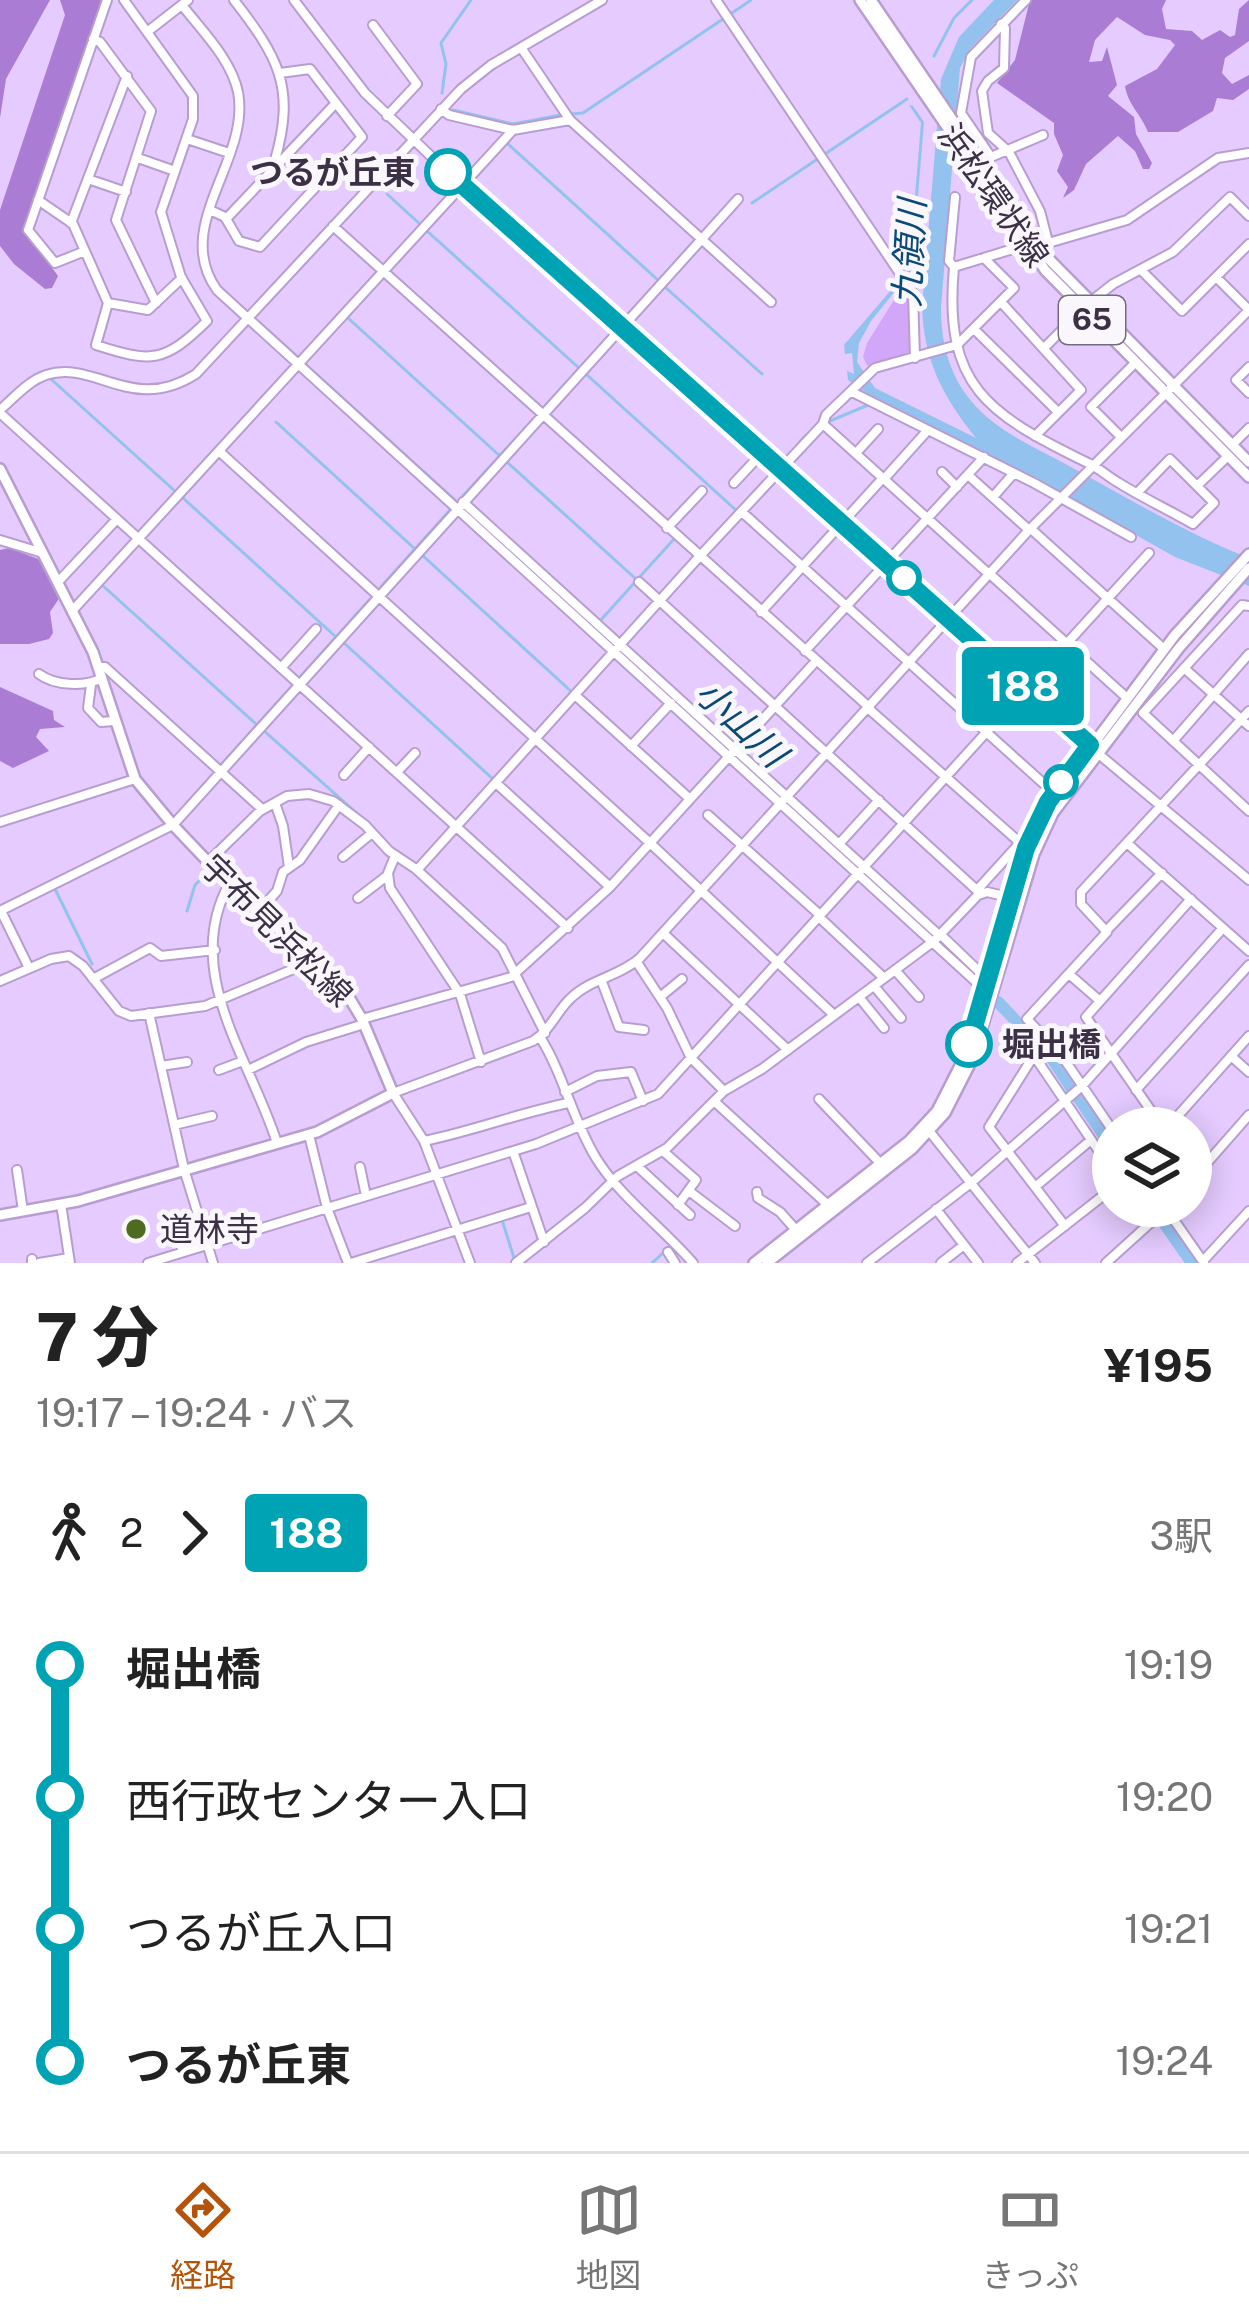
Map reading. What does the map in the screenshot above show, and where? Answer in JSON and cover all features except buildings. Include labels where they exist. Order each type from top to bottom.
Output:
[{"type":"main road","name":"浜松環状線","points":[[860,0],[957,145],[1086,307],[1135,363],[1169,390]]},
{"type":"main road","name":"浜松環状線","points":[[872,0],[1037,244]]},
{"type":"main road","name":"浜松環状線","points":[[1086,307],[1230,450],[1249,476]]},
{"type":"main road","name":"浜松環状線","points":[[1230,450],[1249,462]]},
{"type":"main road","name":"宇布見浜松線","points":[[0,469],[100,673],[135,779],[229,884],[344,989],[393,1093]]},
{"type":"main road","points":[[767,1263],[930,1132],[952,1102],[969,1069],[1016,898],[1022,846],[1054,794],[1249,554]]},
{"type":"main road","points":[[754,1263],[917,1134],[948,1094],[962,1066],[1016,898],[1053,813],[1164,649],[1228,582],[1249,568]]},
{"type":"main road","points":[[0,1215],[61,1204],[309,1135],[393,1093]]},
{"type":"street","points":[[85,251],[52,261],[29,233],[107,0]]},
{"type":"street","points":[[38,200],[71,223],[108,303],[96,345],[140,358],[162,356],[182,346],[207,321],[182,278],[161,212],[194,119],[193,96],[124,0]]},
{"type":"street","points":[[234,0],[262,36],[280,73],[286,107],[275,160],[279,164]]},
{"type":"street","points":[[294,0],[387,116],[462,186],[1026,689],[1249,880]]},
{"type":"street","points":[[568,928],[0,412],[34,381],[57,373],[134,389],[171,386],[203,368],[441,109],[481,73],[602,0]]},
{"type":"street","points":[[716,0],[913,293],[919,357]]},
{"type":"street","points":[[1026,0],[970,57],[961,109],[994,158],[1043,135]]},
{"type":"street","points":[[147,32],[185,2],[235,81],[239,115],[202,240],[206,271],[217,290],[546,582],[986,985]]},
{"type":"street","points":[[1001,24],[1005,28],[1004,68],[984,85],[982,97],[988,134],[1009,152],[1040,212],[1037,244]]},
{"type":"street","points":[[374,26],[417,84],[387,116]]},
{"type":"street","points":[[94,40],[151,112],[116,220],[156,303]]},
{"type":"street","points":[[523,49],[571,120],[771,302]]},
{"type":"street","points":[[210,210],[226,219],[239,241],[260,247],[362,137],[310,68],[280,73]]},
{"type":"street","points":[[71,223],[127,76]]},
{"type":"street","points":[[226,219],[337,103]]},
{"type":"street","points":[[441,109],[448,116],[513,130],[571,120]]},
{"type":"street","points":[[72,611],[513,130]]},
{"type":"street","points":[[187,139],[229,153]]},
{"type":"street","points":[[955,267],[1069,240],[1127,220],[1214,160],[1249,153]]},
{"type":"street","points":[[138,158],[176,171]]},
{"type":"street","points":[[88,179],[126,192]]},
{"type":"street","points":[[955,197],[951,318],[954,347],[964,372],[1008,421],[1090,468],[1193,524],[1214,503],[1170,459],[1137,493]]},
{"type":"street","points":[[1046,347],[1113,284],[1180,246],[1230,197],[1248,212]]},
{"type":"street","points":[[29,968],[0,911],[172,825],[738,199]]},
{"type":"street","points":[[333,226],[1022,846],[938,938],[788,1050],[724,1091],[663,1151],[613,1180],[519,1262]]},
{"type":"street","points":[[1141,270],[1182,311],[1249,244]]},
{"type":"street","points":[[417,870],[868,373],[954,347],[1014,288],[984,258]]},
{"type":"street","points":[[470,1263],[424,1141],[393,1093],[482,1063],[543,1035],[569,999],[636,962],[1060,498],[1249,310],[1216,277]]},
{"type":"street","points":[[108,303],[145,312],[182,278]]},
{"type":"street","points":[[1001,302],[1081,390],[1035,436]]},
{"type":"street","points":[[974,328],[1058,412]]},
{"type":"street","points":[[1121,436],[1091,407],[1135,363]]},
{"type":"street","points":[[1249,367],[1236,380],[1249,393]]},
{"type":"street","points":[[854,390],[1131,537]]},
{"type":"street","points":[[824,424],[1127,698]]},
{"type":"street","points":[[1198,486],[1249,428]]},
{"type":"street","points":[[856,453],[878,429]]},
{"type":"street","points":[[761,611],[928,430]]},
{"type":"street","points":[[220,452],[834,1016]]},
{"type":"street","points":[[734,483],[761,454]]},
{"type":"street","points":[[805,651],[983,457]]},
{"type":"street","points":[[941,472],[958,487]]},
{"type":"street","points":[[993,497],[1014,473]]},
{"type":"street","points":[[968,475],[1164,649]]},
{"type":"street","points":[[667,528],[702,490]]},
{"type":"street","points":[[742,512],[1054,794]]},
{"type":"street","points":[[58,582],[117,519]]},
{"type":"street","points":[[0,540],[43,553]]},
{"type":"street","points":[[148,1263],[513,1151],[662,1090],[1150,553]]},
{"type":"street","points":[[639,582],[979,891],[1016,898]]},
{"type":"street","points":[[1249,607],[1242,604],[1143,713],[1249,811]]},
{"type":"street","points":[[281,668],[316,629]]},
{"type":"street","points":[[1173,741],[1249,654]]},
{"type":"street","points":[[219,1070],[514,974],[610,887],[816,661]]},
{"type":"street","points":[[638,666],[671,702],[732,752]]},
{"type":"street","points":[[114,721],[101,722],[88,708],[91,685],[105,667],[262,809]]},
{"type":"street","points":[[1184,668],[1245,723]]},
{"type":"street","points":[[40,674],[51,682],[91,685]]},
{"type":"street","points":[[575,695],[690,800]]},
{"type":"street","points":[[631,746],[671,702]]},
{"type":"street","points":[[1107,930],[1079,896],[1199,765],[1245,723],[1249,711]]},
{"type":"street","points":[[344,775],[369,747]]},
{"type":"street","points":[[397,772],[415,753]]},
{"type":"street","points":[[0,822],[135,779]]},
{"type":"street","points":[[496,782],[610,887]]},
{"type":"street","points":[[208,862],[262,809],[275,803],[300,794],[339,805],[502,949],[543,1035],[578,1128],[613,1180],[693,1263]]},
{"type":"street","points":[[785,800],[861,870]]},
{"type":"street","points":[[838,844],[879,800]]},
{"type":"street","points":[[275,803],[289,867]]},
{"type":"street","points":[[259,911],[339,805]]},
{"type":"street","points":[[707,815],[884,978]]},
{"type":"street","points":[[343,857],[372,833]]},
{"type":"street","points":[[1127,843],[1249,951]]},
{"type":"street","points":[[395,856],[388,875],[390,887],[460,994],[482,1063]]},
{"type":"street","points":[[1096,1107],[1059,1053],[1028,1019],[1162,874]]},
{"type":"street","points":[[358,898],[388,875]]},
{"type":"street","points":[[229,884],[214,923],[219,1002],[277,1143]]},
{"type":"street","points":[[1149,1107],[1086,1017],[1191,899]]},
{"type":"street","points":[[867,1263],[972,1182],[1082,1087],[1223,928]]},
{"type":"street","points":[[664,934],[788,1050]]},
{"type":"street","points":[[93,979],[150,948],[160,956],[215,950]]},
{"type":"street","points":[[0,981],[69,956],[119,1011],[135,1016],[219,1002],[315,960]]},
{"type":"street","points":[[636,962],[661,997],[691,1058],[724,1091]]},
{"type":"street","points":[[1136,1090],[1249,964]]},
{"type":"street","points":[[895,970],[919,997]]},
{"type":"street","points":[[1069,974],[1100,1001]]},
{"type":"street","points":[[661,997],[682,979]]},
{"type":"street","points":[[602,982],[619,1027],[644,1030]]},
{"type":"street","points":[[874,986],[901,1018]]},
{"type":"street","points":[[859,997],[884,1028]]},
{"type":"street","points":[[149,1013],[184,1169],[213,1263]]},
{"type":"street","points":[[1184,1107],[1249,1036]]},
{"type":"street","points":[[1231,1056],[1249,1072]]},
{"type":"street","points":[[1035,1187],[1091,1140],[1036,1060],[1031,1060],[988,1127],[1065,1226]]},
{"type":"street","points":[[161,1066],[188,1062]]},
{"type":"street","points":[[565,1092],[598,1076],[631,1072],[643,1101]]},
{"type":"street","points":[[819,1099],[881,1164]]},
{"type":"street","points":[[714,1100],[828,1205]]},
{"type":"street","points":[[424,1141],[485,1129],[537,1108],[568,1103]]},
{"type":"street","points":[[1212,1157],[1249,1115]]},
{"type":"street","points":[[174,1125],[212,1116]]},
{"type":"street","points":[[930,1132],[1032,1259]]},
{"type":"street","points":[[309,1135],[327,1208],[350,1263],[531,1208]]},
{"type":"street","points":[[513,1151],[544,1242]]},
{"type":"street","points":[[663,1151],[696,1180],[678,1205]]},
{"type":"street","points":[[637,1166],[691,1215]]},
{"type":"street","points":[[360,1167],[366,1196]]},
{"type":"street","points":[[17,1170],[23,1211]]},
{"type":"street","points":[[689,1191],[735,1226]]},
{"type":"street","points":[[757,1192],[796,1230]]},
{"type":"street","points":[[34,1262],[69,1260],[61,1204]]},
{"type":"street","points":[[1017,1263],[1032,1259],[1092,1205]]},
{"type":"street","points":[[936,1209],[978,1263]]},
{"type":"street","points":[[1179,1227],[1203,1262],[1249,1210]]},
{"type":"street","points":[[173,1221],[183,1252]]},
{"type":"street","points":[[1106,1263],[1145,1227]]},
{"type":"street","points":[[941,1263],[964,1245]]},
{"type":"street","points":[[668,1252],[675,1263]]},
{"type":"shaded area","points":[[0,0],[50,0],[6,79],[0,118]]},
{"type":"shaded area","points":[[60,0],[104,0],[25,230],[58,276],[52,288],[45,289],[0,246],[0,210],[65,15]]},
{"type":"shaded area","points":[[1030,0],[1166,0],[1162,9],[1166,29],[1192,31],[1202,40],[1220,30],[1235,35],[1239,9],[1249,0],[1249,41],[1225,58],[1222,73],[1232,84],[1249,75],[1249,89],[1233,100],[1217,98],[1213,111],[1178,132],[1148,132],[1125,86],[1157,69],[1175,45],[1145,35],[1117,17],[1095,40],[1089,62],[1102,61],[1107,47],[1117,85],[1108,96],[1134,117],[1136,134],[1152,163],[1143,169],[1135,151],[1118,136],[1086,164],[1074,190],[1063,198],[1068,187],[1057,171],[1063,155],[1054,123],[997,83],[1015,60]]},
{"type":"shaded area","points":[[904,284],[911,294],[911,353],[868,367],[863,357],[867,343]]},
{"type":"shaded area","points":[[9,548],[41,560],[60,597],[50,612],[53,633],[49,639],[0,644],[0,550]]},
{"type":"shaded area","points":[[0,687],[53,711],[54,720],[65,727],[40,729],[36,737],[49,751],[13,768],[0,761]]},
{"type":"water","points":[[994,0],[1017,0],[970,49],[960,68],[941,308],[952,369],[972,402],[1005,431],[1159,516],[1249,558],[1249,586],[1175,557],[848,380],[847,371],[854,374],[852,353],[845,354],[844,345],[909,269],[921,123],[909,105],[924,122],[912,270],[871,321],[859,343],[857,362],[875,388],[976,438],[937,377],[922,307],[941,79],[959,37]]},
{"type":"waterway","points":[[442,93],[446,64],[441,43],[471,0]]},
{"type":"waterway","points":[[732,13],[751,0]]},
{"type":"waterway","points":[[934,56],[954,18],[972,0]]},
{"type":"waterway","points":[[572,114],[583,113],[723,19]]},
{"type":"waterway","points":[[825,154],[907,99]]},
{"type":"waterway","points":[[453,110],[513,124],[561,115]]},
{"type":"waterway","points":[[507,143],[659,281]]},
{"type":"waterway","points":[[752,203],[819,158]]},
{"type":"waterway","points":[[387,194],[421,225]]},
{"type":"waterway","points":[[702,233],[735,196]]},
{"type":"waterway","points":[[427,231],[579,368]]},
{"type":"waterway","points":[[625,318],[695,240]]},
{"type":"waterway","points":[[665,287],[762,374]]},
{"type":"waterway","points":[[348,318],[500,456]]},
{"type":"waterway","points":[[260,323],[455,500]]},
{"type":"waterway","points":[[542,409],[613,331]]},
{"type":"waterway","points":[[586,374],[737,511]]},
{"type":"waterway","points":[[52,380],[176,492]]},
{"type":"waterway","points":[[830,421],[868,405]]},
{"type":"waterway","points":[[462,497],[537,415]]},
{"type":"waterway","points":[[276,422],[415,549]]},
{"type":"waterway","points":[[785,460],[805,436]]},
{"type":"waterway","points":[[507,462],[637,580]]},
{"type":"waterway","points":[[183,498],[336,637]]},
{"type":"waterway","points":[[379,589],[451,509]]},
{"type":"waterway","points":[[599,622],[674,539]]},
{"type":"waterway","points":[[422,555],[573,693]]},
{"type":"waterway","points":[[102,585],[257,725]]},
{"type":"waterway","points":[[300,677],[372,597]]},
{"type":"waterway","points":[[344,643],[494,780]]},
{"type":"waterway","points":[[221,765],[293,685]]},
{"type":"waterway","name":"小山川","points":[[668,694],[884,890]]},
{"type":"waterway","points":[[263,730],[368,823]]},
{"type":"waterway","points":[[177,815],[214,773]]},
{"type":"waterway","points":[[187,911],[195,885],[208,872]]},
{"type":"waterway","points":[[55,889],[92,964]]},
{"type":"waterway","name":"小山川","points":[[930,932],[966,969]]},
{"type":"waterway","name":"小山川","points":[[998,1002],[1053,1060],[1072,1089]]},
{"type":"waterway","name":"小山川","points":[[1078,1097],[1092,1118]]},
{"type":"waterway","points":[[502,1220],[514,1258]]},
{"type":"waterway","name":"小山川","points":[[1167,1227],[1192,1263]]},
{"type":"waterway","points":[[652,1263],[664,1252]]},
{"type":"bus line","name":"188","points":[[448,172],[1090,745],[1048,802],[1026,848],[969,1044]]},
{"type":"place","name":"つるが丘東","points":[[448,172]]},
{"type":"place","name":"堀出橋","points":[[969,1044]]},
{"type":"place","name":"道林寺","points":[[136,1229]]},
{"type":"water label","name":"九領川","points":[[909,253]]}]
